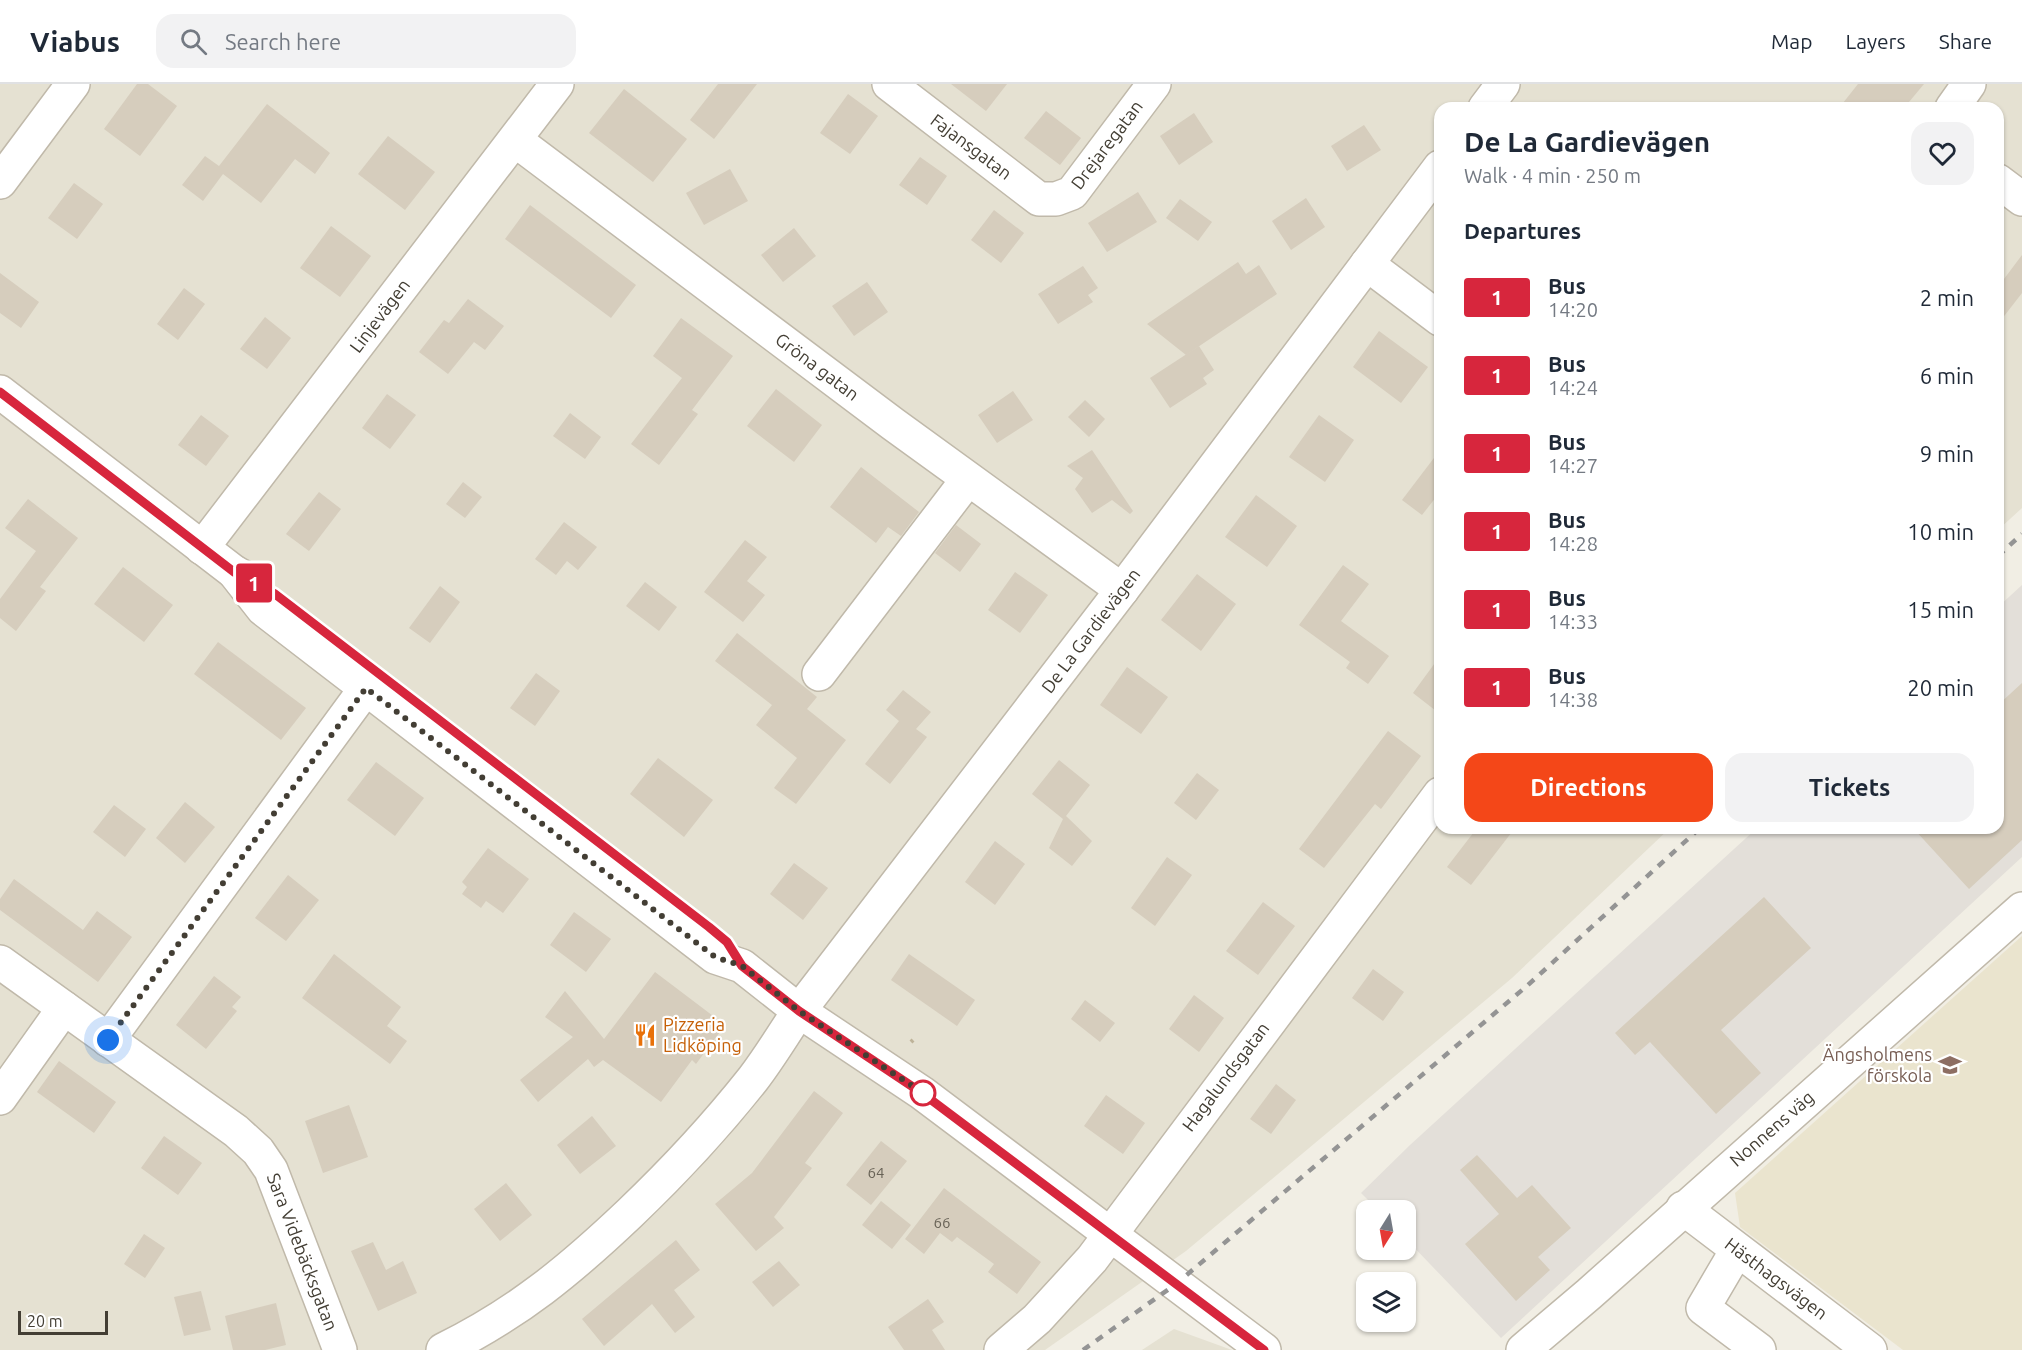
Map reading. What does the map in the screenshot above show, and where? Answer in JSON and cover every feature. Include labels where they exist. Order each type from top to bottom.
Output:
[{"type":"street","points":[[0,182],[73,84]]},
{"type":"street","name":"Linjevägen","points":[[202,548],[556,84]]},
{"type":"street","name":"Fajansgatan","points":[[889,84],[1039,199],[1056,199]]},
{"type":"street","name":"Drejaregatan","points":[[1056,199],[1072,193],[1154,84]]},
{"type":"street","points":[[1490,102],[1503,84]]},
{"type":"street","points":[[1956,102],[1969,84]]},
{"type":"street","name":"Gröna gatan","points":[[514,140],[1122,590]]},
{"type":"street","name":"De La Gardievägen","points":[[443,1350],[490,1326],[533,1298],[579,1262],[708,1134],[755,1077],[799,1011],[1122,590],[1434,175]]},
{"type":"street","points":[[2004,186],[2022,199]]},
{"type":"street","points":[[1366,264],[1434,315]]},
{"type":"street","points":[[0,392],[234,572],[275,594],[718,934],[727,942],[742,966],[799,1011],[922,1093],[1264,1350]]},
{"type":"street","points":[[819,674],[968,478]]},
{"type":"street","points":[[234,572],[263,609],[715,957],[742,966]]},
{"type":"street","points":[[108,1040],[366,688]]},
{"type":"street","name":"Hagalundsgatan","points":[[1001,1350],[1038,1319],[1092,1258],[1434,802]]},
{"type":"street","name":"Nonnens väg","points":[[1523,1350],[2022,909]]},
{"type":"street","name":"Sara Videbäcksgatan","points":[[0,962],[236,1131],[258,1151],[271,1170],[340,1350]]},
{"type":"street","points":[[0,1098],[64,1008]]},
{"type":"street","name":"Hästhagsvägen","points":[[1683,1208],[1869,1350]]},
{"type":"street","points":[[1737,1250],[1703,1308],[1759,1350]]},
{"type":"shaded area","points":[[0,84],[2022,84],[2022,508],[2004,524],[2004,102],[1434,102],[1434,834],[1664,834],[1512,978],[1186,1251],[1045,1350],[0,1350]]},
{"type":"shaded area","points":[[2022,585],[2022,857],[1501,1338],[1416,1249],[1416,1200],[1368,1200],[1361,1193],[1410,1145],[1750,834],[2004,834],[2004,602]]},
{"type":"shaded area","name":"Ängsholmens förskola","points":[[2022,936],[2022,1350],[1903,1350],[1740,1227],[1735,1193]]},
{"type":"shaded area","points":[[1174,1329],[1232,1350],[1142,1350]]},
{"type":"building","points":[[137,84],[148,84],[177,106],[140,156],[104,129]]},
{"type":"building","points":[[718,84],[757,84],[714,139],[690,120]]},
{"type":"building","points":[[951,84],[1007,84],[986,111]]},
{"type":"building","points":[[1858,84],[1924,84],[1909,102],[1844,102]]},
{"type":"building","points":[[624,89],[687,139],[653,182],[589,133]]},
{"type":"building","points":[[848,94],[878,116],[850,154],[820,133]]},
{"type":"building","points":[[267,104],[330,153],[315,174],[295,159],[261,203],[223,174],[203,201],[182,185],[205,156],[219,166]]},
{"type":"building","points":[[1046,111],[1081,138],[1060,165],[1024,138]]},
{"type":"building","points":[[1194,113],[1213,142],[1179,165],[1160,136]]},
{"type":"building","points":[[1364,125],[1381,150],[1347,171],[1331,146]]},
{"type":"building","points":[[388,136],[435,172],[405,210],[358,174]]},
{"type":"building","points":[[920,157],[947,176],[927,205],[899,185]]},
{"type":"building","points":[[730,169],[748,201],[704,225],[686,193]]},
{"type":"building","points":[[74,183],[103,204],[77,239],[48,218]]},
{"type":"building","points":[[1138,192],[1157,222],[1107,252],[1088,223]]},
{"type":"building","points":[[1306,198],[1325,227],[1291,250],[1272,221]]},
{"type":"building","points":[[1180,199],[1212,222],[1198,241],[1166,218]]},
{"type":"building","points":[[530,205],[636,285],[611,318],[505,239]]},
{"type":"building","points":[[994,210],[1024,233],[1001,263],[971,240]]},
{"type":"building","points":[[331,226],[371,256],[340,297],[300,268]]},
{"type":"building","points":[[794,228],[816,256],[783,282],[761,255]]},
{"type":"building","points":[[2022,255],[2022,293],[2004,316],[2004,279]]},
{"type":"building","points":[[1238,262],[1246,274],[1259,265],[1277,294],[1186,355],[1147,324]]},
{"type":"building","points":[[1083,266],[1098,288],[1088,295],[1093,302],[1058,324],[1038,294]]},
{"type":"building","points":[[0,273],[39,302],[21,328],[0,313]]},
{"type":"building","points":[[867,282],[888,312],[854,336],[832,306]]},
{"type":"building","points":[[184,288],[205,304],[178,340],[157,324]]},
{"type":"building","points":[[468,299],[504,326],[485,350],[474,342],[448,374],[419,352],[444,320],[449,323]]},
{"type":"building","points":[[265,317],[291,338],[267,369],[240,349]]},
{"type":"building","points":[[681,318],[733,356],[692,410],[698,414],[659,465],[631,444],[682,378],[653,356]]},
{"type":"building","points":[[1379,331],[1428,367],[1401,403],[1353,367]]},
{"type":"building","points":[[1199,346],[1214,370],[1203,378],[1207,384],[1170,408],[1150,378]]},
{"type":"building","points":[[776,389],[822,425],[794,462],[747,426]]},
{"type":"building","points":[[1013,391],[1033,420],[997,443],[978,415]]},
{"type":"building","points":[[387,394],[416,415],[390,449],[362,428]]},
{"type":"building","points":[[1085,400],[1105,419],[1089,437],[1068,417]]},
{"type":"building","points":[[570,413],[601,437],[585,459],[553,436]]},
{"type":"building","points":[[201,415],[229,436],[206,466],[178,445]]},
{"type":"building","points":[[1319,415],[1354,440],[1325,482],[1289,457]]},
{"type":"building","points":[[1092,450],[1133,511],[1130,514],[1112,500],[1092,513],[1075,489],[1083,478],[1067,466]]},
{"type":"building","points":[[1434,458],[1434,500],[1422,515],[1402,500]]},
{"type":"building","points":[[861,467],[919,512],[901,536],[888,527],[876,543],[830,507]]},
{"type":"building","points":[[463,482],[482,497],[465,518],[446,504]]},
{"type":"building","points":[[319,492],[341,509],[309,551],[286,534]]},
{"type":"building","points":[[1256,495],[1297,526],[1267,567],[1225,537]]},
{"type":"building","points":[[28,499],[78,538],[40,587],[46,591],[16,631],[0,618],[0,599],[36,551],[5,528]]},
{"type":"building","points":[[564,522],[597,547],[578,570],[567,561],[556,575],[535,559]]},
{"type":"building","points":[[956,525],[981,544],[960,572],[935,553]]},
{"type":"building","points":[[745,540],[767,557],[747,581],[765,595],[743,622],[704,592]]},
{"type":"building","points":[[1343,565],[1369,584],[1341,621],[1389,656],[1368,684],[1346,668],[1350,662],[1299,625]]},
{"type":"building","points":[[123,567],[173,605],[144,642],[94,604]]},
{"type":"building","points":[[1015,572],[1048,595],[1020,633],[988,610]]},
{"type":"building","points":[[1197,574],[1236,604],[1201,651],[1161,620]]},
{"type":"building","points":[[645,582],[677,607],[659,631],[626,606]]},
{"type":"building","points":[[440,586],[460,602],[430,643],[409,628]]},
{"type":"building","points":[[737,633],[817,697],[807,709],[846,740],[796,804],[774,788],[797,758],[756,725],[772,705],[715,661]]},
{"type":"building","points":[[218,642],[306,708],[281,740],[194,674]]},
{"type":"building","points":[[1434,664],[1434,709],[1413,693]]},
{"type":"building","points":[[1127,667],[1168,697],[1141,734],[1100,705]]},
{"type":"building","points":[[536,673],[560,691],[535,726],[510,708]]},
{"type":"building","points":[[2022,683],[2022,840],[1969,889],[1919,834],[2004,834],[2004,700]]},
{"type":"building","points":[[903,690],[931,712],[916,729],[927,737],[890,784],[865,764],[899,721],[886,710]]},
{"type":"building","points":[[1388,731],[1421,756],[1381,809],[1375,804],[1324,868],[1299,849]]},
{"type":"building","points":[[658,758],[713,800],[684,837],[630,794]]},
{"type":"building","points":[[1059,760],[1090,785],[1066,816],[1092,841],[1072,866],[1049,848],[1063,819],[1032,794]]},
{"type":"building","points":[[376,762],[424,798],[395,836],[347,800]]},
{"type":"building","points":[[1197,773],[1219,790],[1196,820],[1174,803]]},
{"type":"building","points":[[185,802],[215,827],[185,863],[156,838]]},
{"type":"building","points":[[114,805],[146,829],[125,857],[93,832]]},
{"type":"building","points":[[1472,834],[1510,834],[1471,885],[1447,867]]},
{"type":"building","points":[[995,841],[1025,864],[995,905],[965,882]]},
{"type":"building","points":[[488,848],[529,879],[503,913],[486,901],[481,908],[462,894],[467,887],[462,882]]},
{"type":"building","points":[[1167,857],[1192,875],[1155,926],[1131,908]]},
{"type":"building","points":[[794,863],[828,888],[803,920],[770,894]]},
{"type":"building","points":[[288,875],[319,900],[286,941],[255,918]]},
{"type":"building","points":[[14,879],[83,930],[97,911],[132,937],[98,982],[0,910],[0,899]]},
{"type":"building","points":[[1764,897],[1811,948],[1721,1030],[1761,1073],[1716,1114],[1650,1042],[1635,1055],[1615,1033]]},
{"type":"building","points":[[1263,902],[1295,926],[1258,975],[1226,951]]},
{"type":"building","points":[[574,912],[611,939],[586,972],[550,945]]},
{"type":"building","points":[[334,954],[401,1007],[387,1026],[407,1041],[390,1064],[302,998]]},
{"type":"building","points":[[909,954],[975,1000],[957,1026],[891,980]]},
{"type":"building","points":[[1373,969],[1404,992],[1383,1021],[1352,998]]},
{"type":"building","points":[[655,972],[725,1025],[696,1064],[692,1060],[661,1102],[603,1060],[594,1067],[588,1059],[538,1102],[520,1080],[573,1037],[545,1017],[565,991],[604,1039]]},
{"type":"building","points":[[214,976],[241,997],[232,1007],[237,1011],[206,1049],[176,1025]]},
{"type":"building","points":[[1194,995],[1224,1018],[1199,1052],[1169,1029]]},
{"type":"building","points":[[1085,1000],[1115,1023],[1100,1042],[1071,1019]]},
{"type":"building","points":[[59,1061],[116,1102],[94,1133],[37,1092]]},
{"type":"building","points":[[1276,1084],[1296,1100],[1271,1134],[1250,1119]]},
{"type":"building","points":[[814,1091],[843,1113],[805,1163],[812,1168],[774,1217],[784,1228],[756,1251],[715,1204],[752,1173]]},
{"type":"building","points":[[1106,1095],[1145,1123],[1123,1154],[1084,1126]]},
{"type":"building","points":[[349,1105],[368,1157],[323,1173],[305,1121]]},
{"type":"building","points":[[592,1116],[616,1146],[580,1174],[557,1145]]},
{"type":"building","points":[[164,1136],[202,1163],[178,1195],[141,1168]]},
{"type":"building","points":[[881,1141],[907,1161],[871,1205],[846,1185]]},
{"type":"building","points":[[1477,1155],[1517,1198],[1532,1185],[1571,1228],[1538,1257],[1550,1270],[1516,1301],[1465,1244],[1499,1214],[1460,1170]]},
{"type":"building","points":[[506,1183],[532,1215],[500,1241],[474,1209]]},
{"type":"building","points":[[944,1188],[1041,1262],[1017,1294],[988,1272],[994,1264],[957,1237],[952,1242],[940,1233],[924,1254],[905,1239]]},
{"type":"building","points":[[881,1201],[911,1225],[892,1249],[862,1225]]},
{"type":"building","points":[[144,1234],[165,1248],[145,1278],[124,1264]]},
{"type":"building","points":[[676,1240],[700,1270],[674,1290],[695,1317],[675,1333],[652,1304],[604,1346],[582,1319]]},
{"type":"building","points":[[373,1242],[386,1270],[403,1261],[417,1293],[378,1311],[351,1251]]},
{"type":"building","points":[[779,1261],[800,1285],[773,1307],[752,1282]]},
{"type":"building","points":[[201,1291],[211,1330],[184,1336],[174,1297]]},
{"type":"building","points":[[928,1299],[944,1322],[932,1330],[945,1350],[904,1350],[888,1327]]},
{"type":"building","points":[[276,1303],[286,1345],[265,1350],[233,1350],[225,1316]]},
{"type":"railway","points":[[2004,550],[2022,534]]},
{"type":"railway","points":[[1083,1350],[1176,1284],[1528,985],[1693,834]]},
{"type":"bus line","name":"1","points":[[0,392],[234,572],[275,594],[709,927],[727,942],[742,966],[799,1011],[922,1093],[1264,1350]]},
{"type":"place","name":"Pizzeria Lidköping","points":[[645,1035]]},
{"type":"place","name":"Ängsholmens förskola","points":[[1950,1065]]},
{"type":"route","points":[[108,1040],[366,688],[715,957],[742,966],[799,1011],[923,1093]]}]
